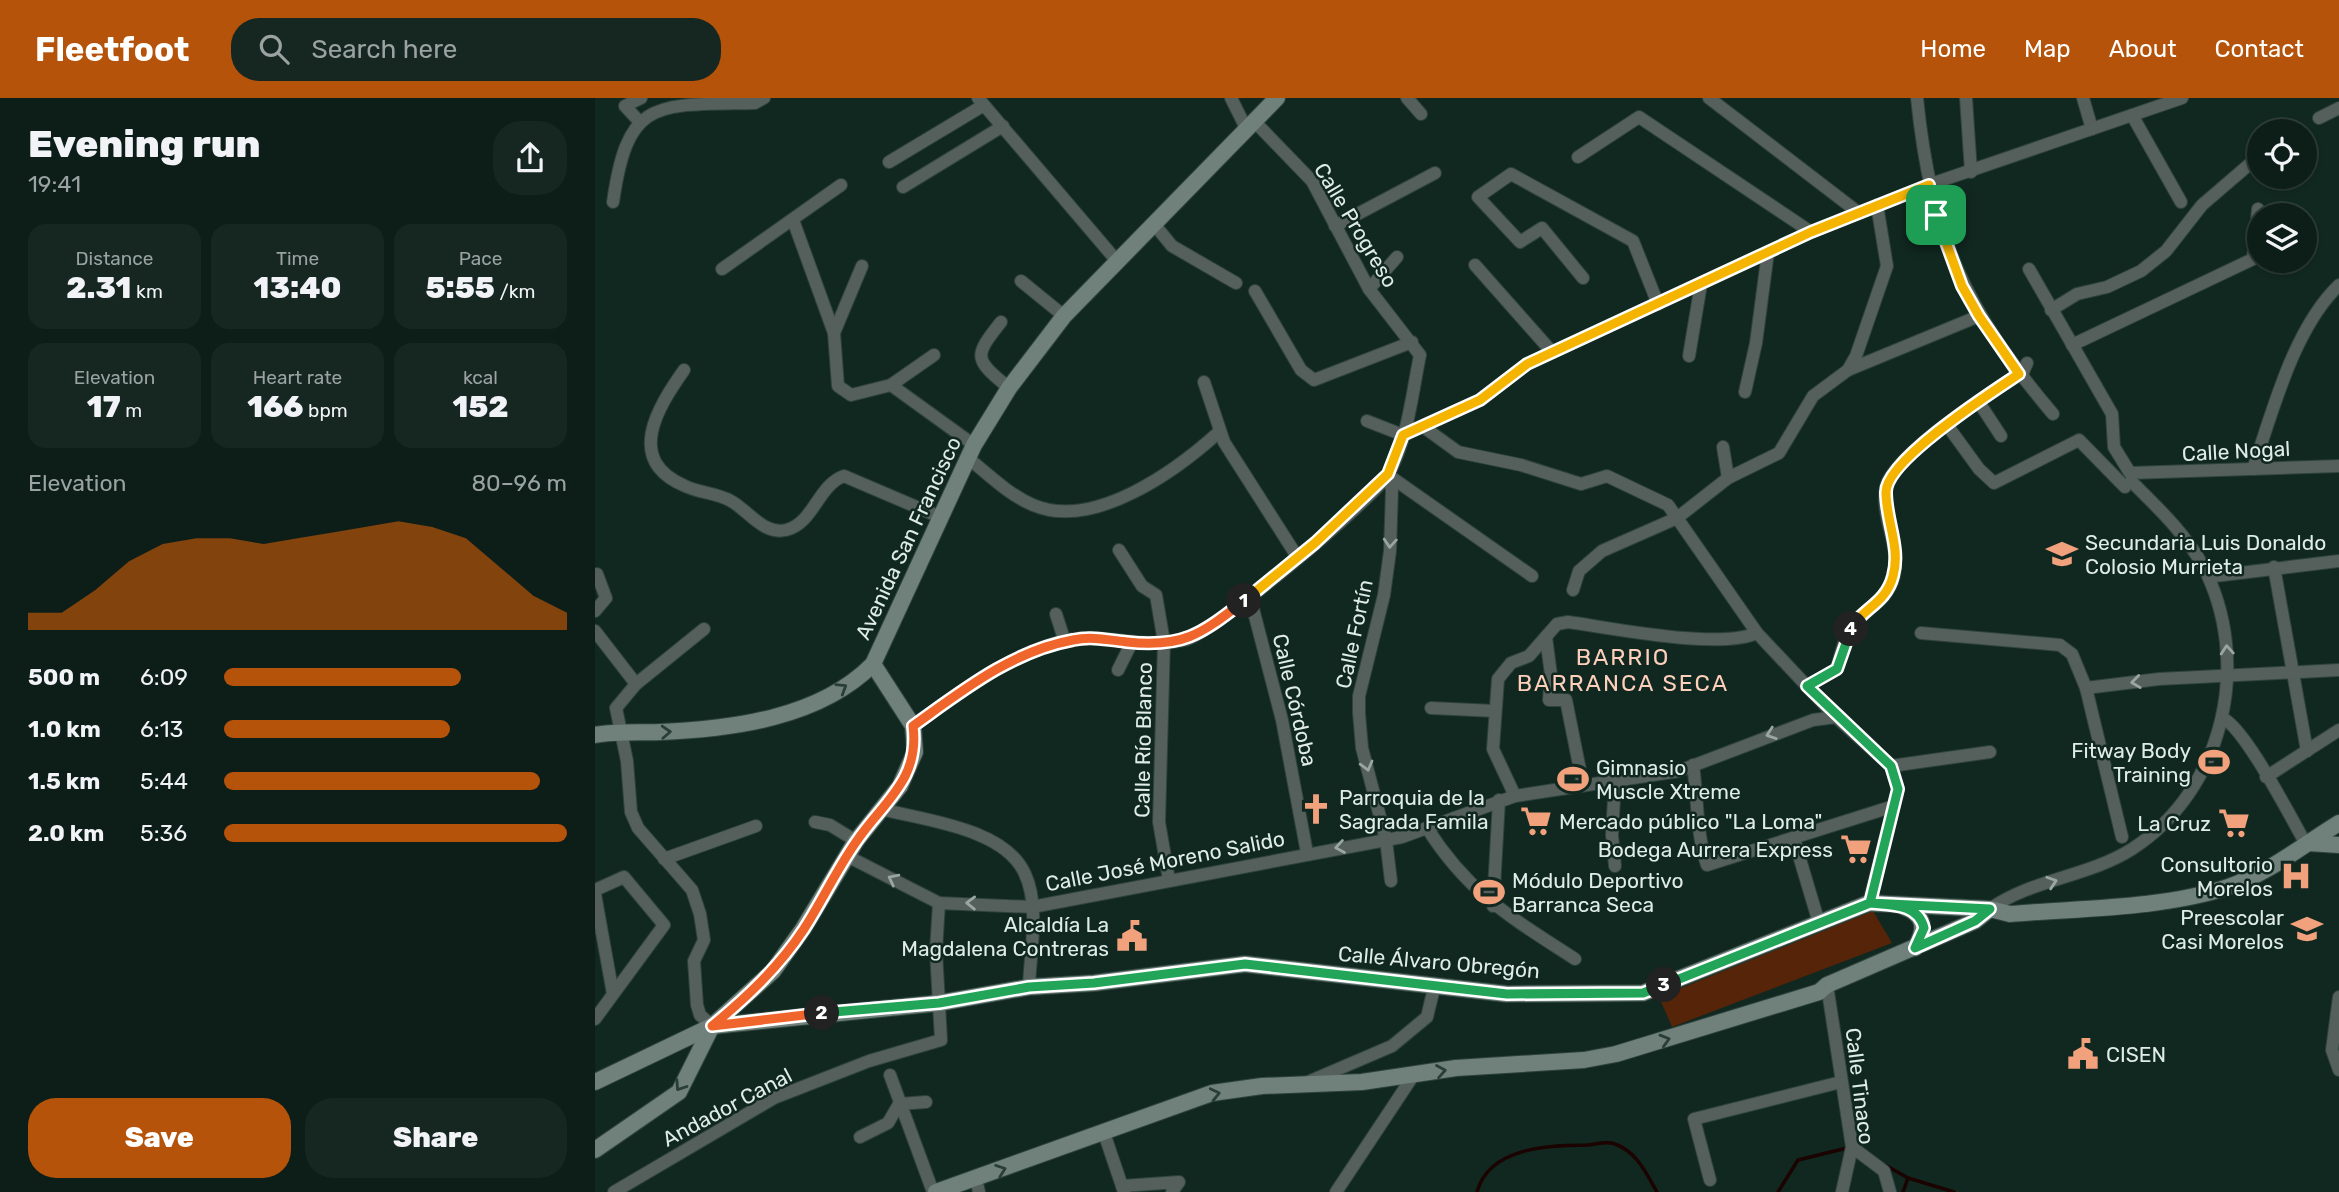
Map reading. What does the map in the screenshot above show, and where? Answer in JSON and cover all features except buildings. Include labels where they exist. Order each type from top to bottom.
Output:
[{"type":"street","points":[[637,119],[625,106],[641,98]]},
{"type":"street","points":[[734,98],[759,101]]},
{"type":"street","name":"Calle Progreso","points":[[1231,98],[1251,126],[1312,181],[1369,289],[1412,342]]},
{"type":"street","name":"Avenida San Francisco","points":[[913,726],[873,664],[971,452],[1009,388],[1064,316],[1277,98]]},
{"type":"street","points":[[1407,98],[1421,114]]},
{"type":"street","points":[[1709,98],[1859,213]]},
{"type":"street","points":[[1917,98],[1931,184],[1962,286],[2019,374],[2053,414]]},
{"type":"street","points":[[1966,98],[1971,172]]},
{"type":"street","points":[[2083,98],[2092,129]]},
{"type":"street","points":[[1367,421],[1403,435],[1425,428],[1480,400],[1527,364],[1811,232],[1931,184],[2182,98]]},
{"type":"street","points":[[613,202],[618,163],[637,119],[648,110],[664,105],[759,101]]},
{"type":"street","points":[[889,162],[981,101],[1116,260]]},
{"type":"street","points":[[2319,118],[2339,108]]},
{"type":"street","points":[[2131,115],[2181,202]]},
{"type":"street","points":[[1578,157],[1639,117],[1811,232]]},
{"type":"street","points":[[903,187],[1003,126]]},
{"type":"street","points":[[2050,310],[2077,293],[2107,287],[2141,271],[2167,250],[2202,205],[2247,166]]},
{"type":"street","points":[[1335,226],[1435,173]]},
{"type":"street","points":[[1583,278],[1542,228],[1520,242],[1478,197],[1511,174],[1633,241],[1658,304]]},
{"type":"street","points":[[722,269],[841,185]]},
{"type":"street","points":[[1848,370],[1856,356],[1888,265],[1877,205]]},
{"type":"street","points":[[793,220],[834,333],[836,375],[838,386],[844,393],[862,395],[891,385],[934,355]]},
{"type":"street","points":[[1154,224],[1172,246],[1236,283]]},
{"type":"street","points":[[1745,392],[1756,343],[1768,252]]},
{"type":"street","points":[[1369,289],[1397,257]]},
{"type":"street","points":[[2073,345],[2247,262]]},
{"type":"street","points":[[1475,265],[1552,352]]},
{"type":"street","points":[[834,333],[862,266]]},
{"type":"street","points":[[2029,269],[2050,310],[2112,414],[2116,452],[2130,481]]},
{"type":"street","points":[[1021,281],[1064,316]]},
{"type":"street","points":[[1689,356],[1701,284]]},
{"type":"street","points":[[2253,469],[2282,383],[2321,302],[2339,285]]},
{"type":"street","points":[[597,1077],[712,1026],[773,971],[803,929],[856,841],[900,786],[912,765],[915,752],[913,726],[991,671],[1065,642],[1090,638],[1164,642],[1199,635],[1298,558],[1387,476],[1403,435],[1420,355],[1412,342],[1314,380],[1301,370],[1255,290]]},
{"type":"street","points":[[1573,590],[1579,571],[1602,551],[1677,518],[1728,478],[1779,453],[1813,396],[1848,370],[1875,362],[1979,316]]},
{"type":"street","points":[[1001,322],[984,344],[979,357],[982,365],[1009,388]]},
{"type":"street","points":[[1807,686],[1837,669],[1852,625],[1882,600],[1893,578],[1897,554],[1885,489],[1892,472],[1978,401],[2019,374],[2027,363]]},
{"type":"street","points":[[684,370],[654,417],[652,448],[658,466],[667,477],[685,486],[730,500],[767,529],[785,530],[802,521],[833,481],[844,476],[940,517]]},
{"type":"street","points":[[1204,382],[1219,432],[1298,558]]},
{"type":"street","points":[[891,385],[1034,505],[1059,510],[1103,504],[1146,487],[1188,459],[1219,432]]},
{"type":"street","points":[[1978,401],[2001,436]]},
{"type":"street","points":[[890,1075],[899,1104],[941,1191],[977,1186],[1104,1133],[1212,1093],[1262,1086],[1413,1076],[1457,1068],[1584,1060],[1616,1054],[1819,992],[1827,985],[1975,921],[2006,898],[2104,865],[2152,835],[2191,792],[2210,755],[2222,718],[2228,675],[2224,625],[2203,567],[2178,530],[2130,481],[2079,440],[1994,483],[1979,469],[1947,425]]},
{"type":"street","points":[[1425,428],[1458,453],[1521,465],[1581,484],[1607,476],[1668,505],[1757,634],[1836,717],[1891,766],[1898,789],[1870,903]]},
{"type":"street","points":[[1723,447],[1728,478]]},
{"type":"street","name":"Calle Nogal","points":[[2130,481],[2253,469],[2339,466]]},
{"type":"street","points":[[1387,476],[1532,576]]},
{"type":"street","name":"Calle Fortín","points":[[1387,476],[1392,488],[1390,551],[1384,595],[1359,696],[1359,713],[1362,748],[1386,839],[1391,881]]},
{"type":"street","name":"Calle Río Blanco","points":[[1119,550],[1142,586],[1156,595],[1164,642],[1159,810],[1169,880]]},
{"type":"street","points":[[2215,576],[2339,561]]},
{"type":"street","points":[[2274,568],[2307,751]]},
{"type":"street","points":[[595,611],[606,598],[597,574]]},
{"type":"street","name":"Calle Córdoba","points":[[1250,597],[1282,720],[1307,853]]},
{"type":"street","points":[[1056,614],[1065,642]]},
{"type":"street","points":[[1515,796],[1493,749],[1498,678],[1511,663],[1529,656],[1557,624],[1568,622],[1704,639],[1746,639],[1757,634]]},
{"type":"street","points":[[704,629],[636,684],[616,705],[627,761],[631,812],[638,828],[692,890],[700,914],[704,940],[694,961],[697,1004],[700,1015],[712,1026]]},
{"type":"street","points":[[595,631],[636,684]]},
{"type":"street","points":[[1921,634],[2060,645],[2072,654],[2086,688],[2122,838]]},
{"type":"street","points":[[1546,637],[1551,675],[1549,700],[1566,700],[1583,785]]},
{"type":"street","points":[[1118,670],[1132,642]]},
{"type":"street","points":[[595,734],[706,729],[789,712],[826,698],[862,675],[873,664]]},
{"type":"street","points":[[2086,688],[2228,675],[2339,670]]},
{"type":"street","points":[[1431,708],[1495,711]]},
{"type":"street","name":"Calle José Moreno Salido","points":[[939,902],[1032,907],[1386,839],[1427,828],[1515,796],[1679,771],[1813,720],[1836,717]]},
{"type":"street","points":[[2222,718],[2231,721],[2238,730],[2306,844],[2339,845]]},
{"type":"street","points":[[2266,777],[2339,730]]},
{"type":"street","points":[[1891,766],[1990,752]]},
{"type":"street","points":[[1693,765],[1700,806],[1699,842],[1707,865],[1893,806]]},
{"type":"street","points":[[1615,780],[1612,835],[1615,866]]},
{"type":"street","points":[[1493,905],[1499,800]]},
{"type":"street","points":[[881,810],[976,832],[1014,859],[1025,874],[1032,907],[1029,987]]},
{"type":"street","points":[[815,822],[830,825],[856,841]]},
{"type":"street","name":"Calle Álvaro Obregón","points":[[712,1026],[939,1003],[1029,987],[1094,983],[1245,964],[1507,994],[1643,993],[1870,903],[1904,907],[1990,909],[2010,914],[2169,900],[2229,887],[2281,862],[2339,823]]},
{"type":"street","points":[[664,859],[756,826]]},
{"type":"street","points":[[1427,828],[1451,865],[1493,905],[1575,960]]},
{"type":"street","points":[[1794,839],[1819,923]]},
{"type":"street","points":[[847,856],[939,902],[936,951],[939,1003]]},
{"type":"street","points":[[595,1019],[664,925],[624,877],[595,892],[613,994]]},
{"type":"street","points":[[1904,907],[1917,914],[1923,922],[1923,933],[1915,948]]},
{"type":"street","points":[[1302,1085],[1392,1046],[1427,1017],[1435,984]]},
{"type":"street","name":"Calle Tinaco","points":[[1827,985],[1852,1147],[1842,1192]]},
{"type":"street","points":[[2339,997],[2332,1050],[2339,1070]]},
{"type":"street","name":"Andador Canal","points":[[614,1192],[774,1098],[869,1061],[941,1040],[939,1003]]},
{"type":"street","points":[[595,1150],[679,1091],[712,1026]]},
{"type":"street","points":[[1336,1192],[1413,1076]]},
{"type":"street","points":[[1710,1180],[1694,1119],[1841,1082]]},
{"type":"street","points":[[899,1104],[926,1102]]},
{"type":"street","points":[[860,1137],[888,1124],[899,1104]]},
{"type":"street","points":[[1104,1133],[1123,1189],[1179,1182],[1172,1192]]},
{"type":"street","points":[[1852,1147],[1884,1171],[1889,1192]]},
{"type":"shaded area","points":[[1873,911],[1892,943],[1672,1027],[1659,997]]},
{"type":"waterway","points":[[1477,1192],[1484,1177],[1507,1157],[1539,1148],[1605,1143],[1612,1143],[1629,1152],[1645,1171],[1657,1192]]},
{"type":"waterway","points":[[1778,1192],[1798,1160],[1847,1148]]},
{"type":"waterway","points":[[1885,1165],[1908,1178],[1954,1192]]},
{"type":"waterway","points":[[1903,1192],[1908,1178]]},
{"type":"place","name":"Secundaria Luis Donaldo Colosio Murrieta","points":[[2062,554]]},
{"type":"place","name":"Fitway Body Training","points":[[2214,762]]},
{"type":"place","name":"Gimnasio Muscle Xtreme","points":[[1573,779]]},
{"type":"place","name":"Parroquia de la Sagrada Famila","points":[[1316,809]]},
{"type":"place","name":"Mercado público \"La Loma\"","points":[[1536,821]]},
{"type":"place","name":"La Cruz","points":[[2234,823]]},
{"type":"place","name":"Bodega Aurrera Express","points":[[1856,849]]},
{"type":"place","name":"Consultorio Morelos","points":[[2296,876]]},
{"type":"place","name":"Módulo Deportivo Barranca Seca","points":[[1489,892]]},
{"type":"place","name":"Preescolar Casi Morelos","points":[[2307,929]]},
{"type":"place","name":"Alcaldía La Magdalena Contreras","points":[[1132,936]]},
{"type":"place","name":"CISEN","points":[[2083,1054]]},
{"type":"district","name":"BARRIO BARRANCA SECA","points":[[1623,670]]},
{"type":"route","points":[[1936,215],[1929,185],[1811,232],[1527,364],[1480,400],[1425,428],[1403,435],[1386,477],[1298,558],[1199,635],[1186,640],[1164,642],[1090,638],[1073,640],[1051,646],[991,671],[913,726],[915,752],[912,765],[900,786],[856,841],[803,929],[773,971],[712,1026],[939,1003],[1029,987],[1094,983],[1245,964],[1507,994],[1643,993],[1870,903],[1904,907],[1990,909],[1975,921],[1915,948],[1924,928],[1917,914],[1904,907],[1870,903],[1898,789],[1891,766],[1836,717],[1807,686],[1837,669],[1852,625],[1882,600],[1893,578],[1897,554],[1885,489],[1892,472],[1964,410],[2019,374],[1962,286],[1936,215]]}]
